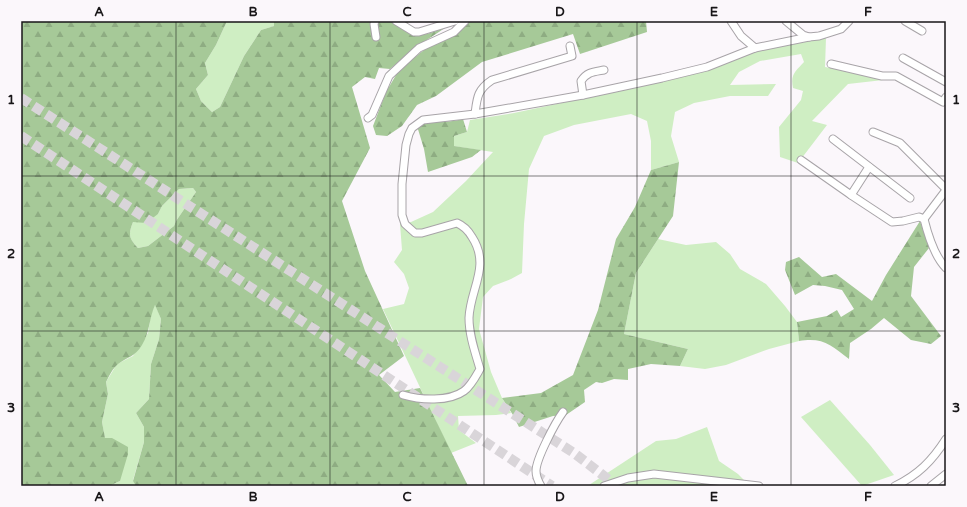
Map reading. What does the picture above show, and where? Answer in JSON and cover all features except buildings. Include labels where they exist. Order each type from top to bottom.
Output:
[{"type":"street","points":[[375,21],[376,37]]},
{"type":"street","points":[[396,21],[414,32],[420,32],[455,21]]},
{"type":"street","points":[[368,118],[372,115],[389,76],[419,48],[454,32],[465,21]]},
{"type":"street","points":[[731,21],[741,36],[755,48]]},
{"type":"street","points":[[786,21],[803,35],[809,37]]},
{"type":"street","points":[[403,395],[415,398],[431,399],[453,396],[467,389],[480,369],[471,336],[469,317],[480,273],[479,256],[474,240],[468,230],[457,223],[422,233],[415,233],[407,227],[402,215],[403,162],[409,134],[412,128],[423,120],[475,114],[583,95],[707,67],[755,48],[819,36],[841,30],[849,21]]},
{"type":"street","points":[[904,21],[922,31]]},
{"type":"street","points":[[475,114],[478,94],[484,85],[492,80],[572,56],[570,46]]},
{"type":"street","points":[[903,58],[946,82]]},
{"type":"street","points":[[831,64],[882,76],[896,76],[943,102],[946,97]]},
{"type":"street","points":[[583,95],[581,81],[584,76],[591,72],[604,70]]},
{"type":"street","points":[[873,132],[900,143],[946,190],[924,219]]},
{"type":"street","points":[[832,139],[910,198]]},
{"type":"street","points":[[801,160],[850,195],[892,222],[919,217],[924,219]]},
{"type":"street","points":[[850,195],[869,167]]},
{"type":"street","points":[[924,219],[940,263],[946,268]]},
{"type":"street","points":[[540,486],[536,471],[538,463],[555,423],[563,412]]},
{"type":"street","points":[[895,486],[926,466],[936,455],[946,439]]},
{"type":"street","points":[[604,486],[628,478],[654,474],[759,486]]},
{"type":"street","points":[[932,486],[946,474]]},
{"type":"green space","points":[[21,21],[227,21],[216,45],[205,63],[208,75],[196,89],[201,101],[212,112],[220,107],[244,56],[261,30],[274,26],[274,21],[407,21],[413,35],[427,34],[445,28],[416,47],[390,69],[379,68],[375,79],[365,77],[352,87],[370,148],[342,201],[365,271],[404,356],[379,375],[395,392],[420,388],[468,486],[136,486],[133,481],[144,442],[144,427],[136,413],[149,399],[151,364],[159,339],[161,319],[155,305],[147,335],[142,345],[134,354],[116,366],[106,382],[108,394],[102,422],[105,438],[112,438],[128,447],[128,454],[120,481],[109,486],[21,486]],"holes":[[[193,188],[196,192],[174,226],[148,246],[138,248],[130,236],[130,230],[133,222],[146,223],[158,214],[162,206],[179,189]]]},
{"type":"green space","points":[[227,21],[274,21],[274,26],[261,30],[244,56],[220,107],[212,112],[201,101],[196,89],[208,75],[205,63],[216,45]]},
{"type":"green space","points":[[469,21],[646,21],[647,32],[580,54],[573,34],[482,62],[436,96],[417,105],[402,126],[387,136],[376,135],[373,126],[386,92],[399,70],[429,46],[455,28]]},
{"type":"green space","points":[[826,38],[825,67],[892,79],[848,84],[812,121],[827,125],[798,163],[780,157],[779,127],[801,100],[803,91],[793,88],[792,79],[796,70],[804,62],[801,54],[760,61],[739,72],[730,85],[776,84],[768,96],[730,96],[694,103],[675,112],[671,136],[679,162],[651,170],[651,141],[647,121],[631,114],[574,125],[544,136],[529,169],[524,224],[522,273],[493,286],[483,297],[479,329],[491,372],[502,398],[511,413],[458,416],[459,430],[476,443],[451,453],[383,309],[404,304],[409,288],[404,274],[394,262],[402,250],[400,224],[411,222],[433,212],[466,181],[493,152],[453,146],[454,136],[467,132],[470,120],[514,113],[646,85],[753,52]]},
{"type":"green space","points":[[425,117],[444,121],[463,119],[467,132],[454,136],[454,146],[481,150],[472,157],[428,172],[424,149],[417,126]]},
{"type":"green space","points":[[679,162],[673,216],[636,273],[624,334],[688,349],[680,366],[651,364],[628,369],[628,380],[614,379],[602,383],[596,382],[584,390],[585,402],[566,415],[553,416],[519,427],[502,398],[541,393],[573,375],[598,310],[616,239],[635,207],[651,170]]},
{"type":"green space","points":[[193,188],[196,192],[174,226],[148,246],[138,248],[130,236],[130,230],[133,222],[158,214],[162,206],[179,189]]},
{"type":"green space","points":[[920,221],[929,248],[914,267],[911,296],[941,336],[931,344],[911,340],[884,318],[850,343],[849,359],[832,346],[821,341],[799,341],[797,322],[827,316],[837,310],[841,317],[854,309],[842,290],[813,285],[795,295],[785,270],[786,262],[799,257],[822,277],[836,274],[872,301],[886,275]]},
{"type":"green space","points":[[658,239],[686,245],[716,242],[730,254],[740,269],[766,284],[785,306],[797,322],[799,341],[769,349],[726,365],[705,369],[680,366],[688,349],[624,334],[636,273]]},
{"type":"green space","points":[[155,304],[161,319],[159,339],[151,364],[149,399],[136,413],[144,427],[144,442],[133,480],[136,486],[109,486],[120,481],[105,439],[102,422],[108,394],[106,382],[117,364],[133,356],[148,333],[151,314]]},
{"type":"green space","points":[[830,400],[870,445],[894,475],[862,486],[801,417]]},
{"type":"green space","points":[[707,427],[719,461],[738,474],[750,486],[589,486],[656,441],[676,439]]},
{"type":"tunnel","points":[[21,98],[574,453],[617,486]]},
{"type":"tunnel","points":[[21,136],[552,486]]}]
